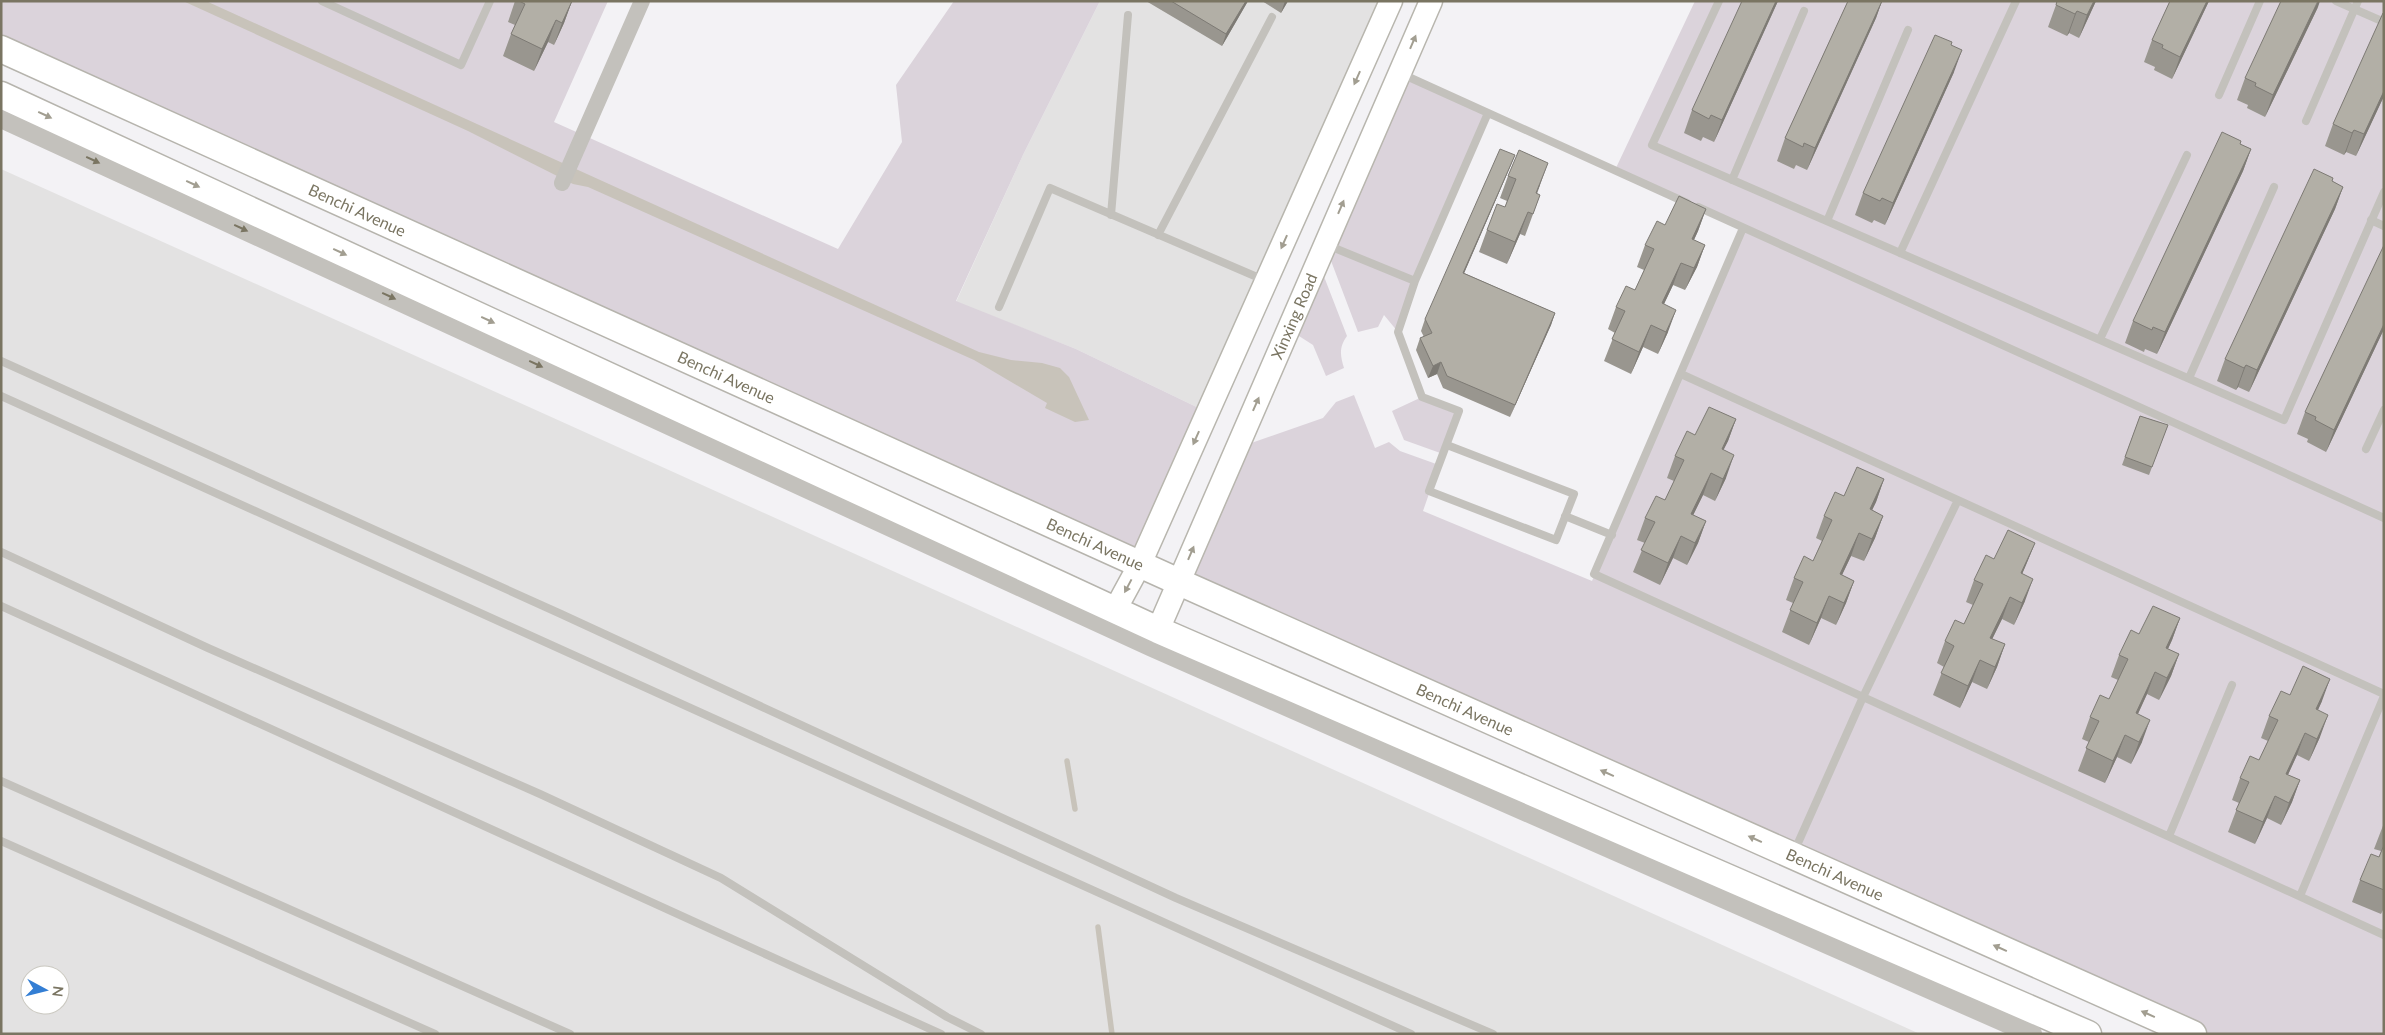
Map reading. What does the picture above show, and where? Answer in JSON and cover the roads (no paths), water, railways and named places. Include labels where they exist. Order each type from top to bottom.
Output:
[{"type":"main road","points":[[1097,609],[1140,564],[1391,1]]},
{"type":"main road","name":"Xinxing Road","points":[[1158,630],[1431,1]]},
{"type":"main road","name":"Benchi Avenue","points":[[1,49],[1179,582],[2193,1034]]},
{"type":"main road","points":[[1,95],[1097,609],[1158,630],[2088,1034]]},
{"type":"street","points":[[562,182],[642,1]]},
{"type":"street","points":[[1,118],[1097,609],[2032,1034]]},
{"type":"lane","points":[[322,1],[461,65],[490,1]]},
{"type":"lane","points":[[1719,1],[1652,145],[2284,420],[2384,192]]},
{"type":"lane","points":[[1900,253],[2016,1]]},
{"type":"lane","points":[[2219,96],[2260,1]]},
{"type":"lane","points":[[2336,1],[2356,5],[2384,22]]},
{"type":"lane","points":[[2306,121],[2356,5]]},
{"type":"lane","points":[[1732,180],[1804,10]]},
{"type":"lane","points":[[1111,214],[1128,15]]},
{"type":"lane","points":[[1158,235],[1272,17]]},
{"type":"lane","points":[[1827,221],[1908,30]]},
{"type":"lane","points":[[1400,73],[2384,518]]},
{"type":"lane","points":[[1446,445],[1574,494],[1556,540],[1430,491],[1446,445],[1459,411],[1422,397],[1398,332],[1415,281],[1488,113]]},
{"type":"lane","points":[[2100,339],[2187,155]]},
{"type":"lane","points":[[999,307],[1050,188],[1266,281]]},
{"type":"lane","points":[[2189,378],[2274,188]]},
{"type":"lane","points":[[2371,220],[2384,226]]},
{"type":"lane","points":[[1743,228],[1594,574],[2384,935]]},
{"type":"lane","points":[[1325,245],[1415,281]]},
{"type":"lane","points":[[1,361],[543,605],[1176,898],[1493,1034]]},
{"type":"lane","points":[[1681,374],[2384,695],[2300,896]]},
{"type":"lane","points":[[1,396],[1411,1034]]},
{"type":"lane","points":[[2366,449],[2384,410]]},
{"type":"lane","points":[[1793,855],[1863,697],[1958,500]]},
{"type":"lane","points":[[1565,516],[1612,534]]},
{"type":"lane","points":[[1,552],[208,648],[540,794],[721,878],[948,1017],[981,1034]]},
{"type":"lane","points":[[1,606],[941,1034]]},
{"type":"lane","points":[[2169,836],[2232,685]]},
{"type":"lane","points":[[1,781],[570,1034]]},
{"type":"lane","points":[[1,841],[435,1034]]},
{"type":"waterway","points":[[1067,761],[1075,809]]},
{"type":"waterway","points":[[1098,927],[1112,1034]]}]
